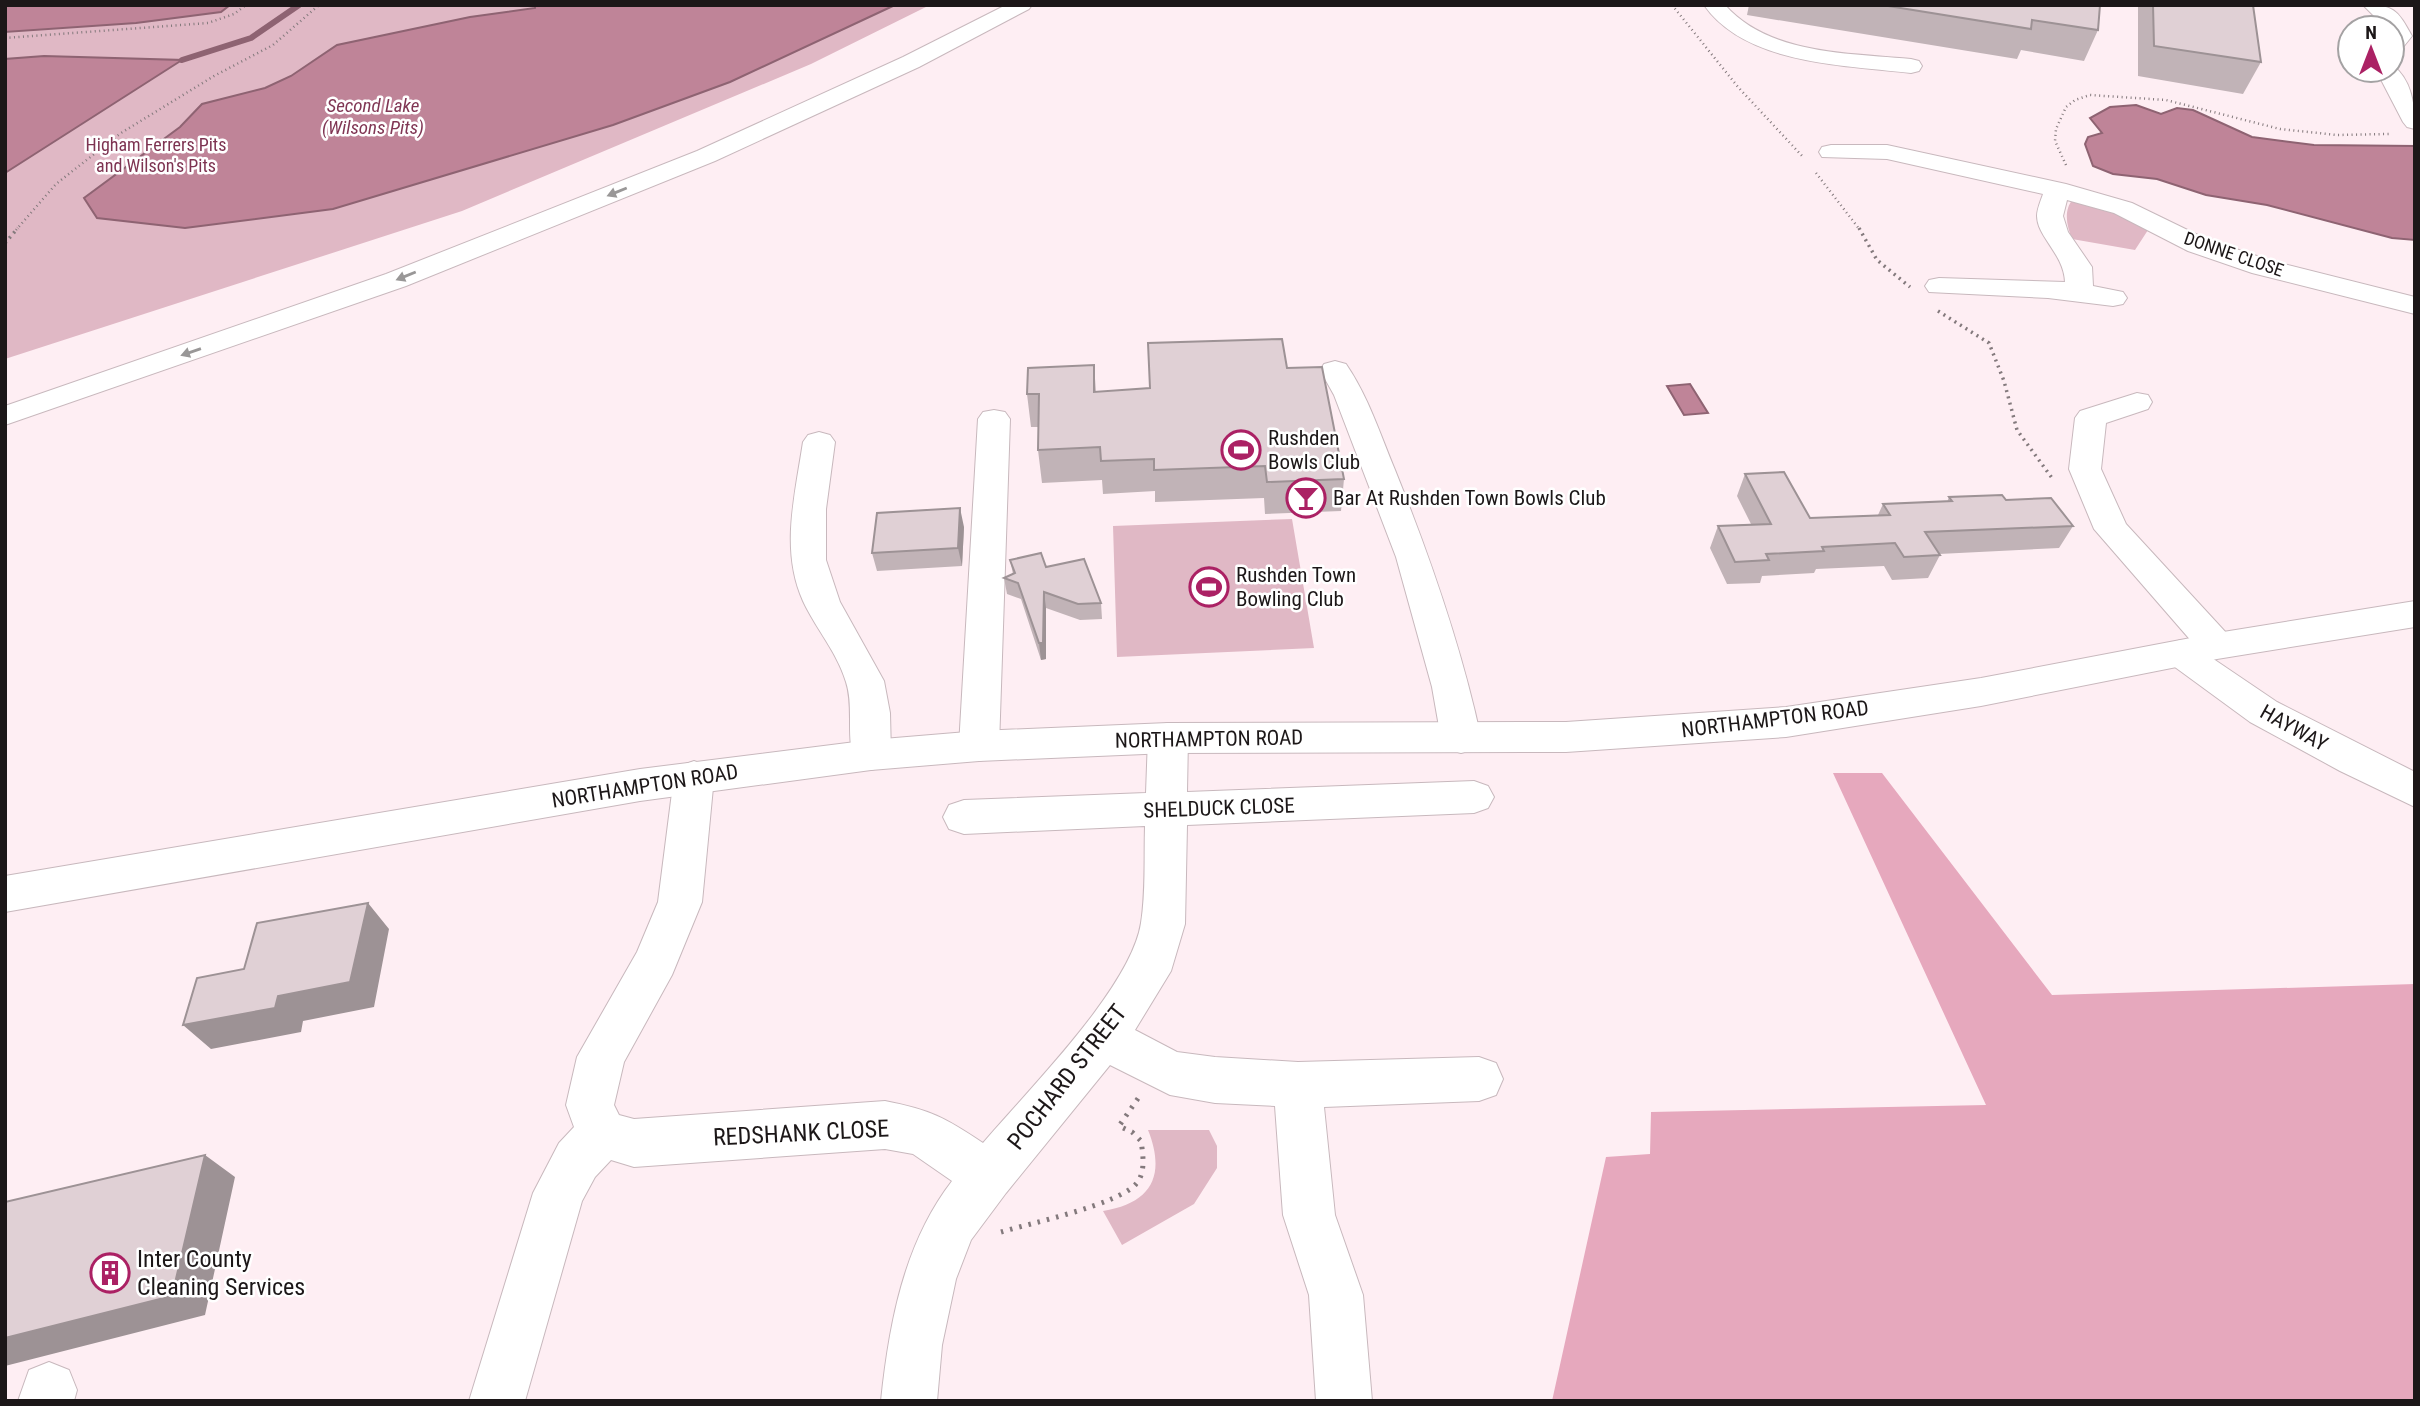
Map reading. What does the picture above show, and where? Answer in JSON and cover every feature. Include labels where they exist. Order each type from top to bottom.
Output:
[{"type":"main road","points":[[17,386],[388,260],[677,149],[892,52],[981,5]]},
{"type":"main road","points":[[5,416],[396,280],[693,162],[911,62],[1022,5]]},
{"type":"main road","points":[[1714,5],[1719,14],[1744,32],[1776,46],[1911,66]]},
{"type":"main road","points":[[2395,84],[2415,122]]},
{"type":"main road","name":"DONNE CLOSE","points":[[1818,162],[1886,152],[2057,189],[2123,208],[2197,245],[2262,267],[2415,306]]},
{"type":"main road","points":[[2057,189],[2050,216],[2055,232],[2078,267],[2080,291]]},
{"type":"main road","points":[[1929,295],[2037,288],[2080,291],[2113,298]]},
{"type":"main road","points":[[1335,370],[1349,395],[1413,557],[1451,687],[1461,738]]},
{"type":"main road","name":"HAYWAY","points":[[2137,402],[2091,418],[2085,468],[2111,529],[2199,649],[2205,673],[2257,708],[2415,790]]},
{"type":"main road","points":[[979,746],[994,419]]},
{"type":"main road","points":[[819,442],[807,539],[811,572],[818,594],[839,637],[862,671],[870,702],[871,755]]},
{"type":"main road","name":"NORTHAMPTON ROAD","points":[[5,894],[694,777],[871,755],[979,746],[1168,738],[1566,737],[1786,722],[1981,692],[2199,649],[2415,614]]},
{"type":"main road","name":"POCHARD STREET","points":[[909,1401],[914,1345],[929,1279],[952,1223],[988,1175],[1104,1037],[1148,971],[1163,924],[1168,738]]},
{"type":"main road","points":[[497,1401],[559,1193],[577,1160],[602,1134],[590,1105],[601,1057],[656,961],[680,902],[694,777]]},
{"type":"main road","name":"SHELDUCK CLOSE","points":[[964,817],[1474,797]]},
{"type":"main road","points":[[1104,1037],[1170,1073],[1215,1080],[1298,1085],[1479,1079]]},
{"type":"main road","points":[[1298,1085],[1310,1215],[1336,1295],[1344,1401]]},
{"type":"main road","name":"REDSHANK CLOSE","points":[[602,1134],[634,1143],[885,1125],[923,1132],[988,1175]]},
{"type":"path","points":[[5,38],[208,23],[234,14],[246,5]]},
{"type":"path","points":[[5,243],[56,184],[121,133],[214,76],[273,45],[319,5]]},
{"type":"path","points":[[1672,5],[1738,87],[1818,162],[1877,260],[1929,295],[1989,343],[2004,381],[2017,430],[2057,486]]},
{"type":"path","points":[[2057,189],[2067,175],[2067,167],[2055,141],[2056,130],[2066,107],[2075,100],[2090,95],[2166,100],[2280,130],[2337,135],[2391,134]]},
{"type":"path","points":[[940,1251],[1114,1198],[1129,1190],[1142,1172],[1141,1141],[1132,1132],[1119,1126],[1160,1068]]},
{"type":"green space","name":"Higham Ferrers Pits and Wilson's Pits","points":[[5,5],[930,5],[811,64],[462,211],[5,359]]},
{"type":"green space","points":[[2073,199],[2094,202],[2148,230],[2135,250],[2072,239],[2067,214]]},
{"type":"green space","name":"Rushden Town Bowling Club","points":[[1292,519],[1314,648],[1117,657],[1113,526]]},
{"type":"green space","points":[[1148,1130],[1209,1130],[1217,1146],[1217,1168],[1194,1204],[1122,1245],[1103,1211],[1133,1201],[1144,1194],[1151,1184],[1155,1161]]},
{"type":"shaded area","points":[[1833,773],[1882,773],[2052,995],[2415,984],[2415,1401],[1552,1401],[1606,1157],[1650,1154],[1651,1112],[1986,1105]]},
{"type":"water","points":[[5,5],[230,5],[221,12],[136,23],[5,32]]},
{"type":"water","name":"Second Lake (Wilsons Pits)","points":[[535,5],[895,5],[730,82],[613,125],[333,209],[185,228],[97,218],[84,198],[180,127],[202,104],[265,88],[291,76],[337,45],[470,17],[535,8]]},
{"type":"water","points":[[44,56],[182,60],[5,173],[5,59]]},
{"type":"water","points":[[2136,105],[2161,114],[2177,108],[2193,110],[2252,137],[2314,145],[2415,146],[2415,240],[2392,238],[2267,205],[2206,195],[2157,179],[2113,174],[2093,166],[2085,144],[2088,137],[2102,133],[2090,118],[2110,107]]},
{"type":"water","points":[[1690,384],[1708,413],[1684,415],[1667,386]]},
{"type":"building","points":[[1882,5],[2100,5],[2098,30],[2032,20],[2031,29]]},
{"type":"building","points":[[2153,5],[2253,5],[2261,62],[2154,46]]},
{"type":"building","points":[[1282,339],[1287,368],[1322,367],[1344,479],[1267,482],[1265,466],[1154,470],[1154,459],[1101,461],[1100,447],[1038,450],[1039,394],[1027,394],[1028,368],[1094,365],[1094,392],[1150,388],[1148,343]]},
{"type":"building","points":[[1784,472],[1810,518],[1890,515],[1883,504],[1952,501],[1949,497],[2002,495],[2006,500],[2051,498],[2073,526],[1925,532],[1940,555],[1904,557],[1895,543],[1822,547],[1824,551],[1766,554],[1769,560],[1735,562],[1718,526],[1771,524],[1745,474]]},
{"type":"building","points":[[960,508],[958,548],[872,553],[877,513]]},
{"type":"building","points":[[1041,553],[1046,567],[1084,559],[1101,603],[1078,604],[1044,592],[1043,643],[1039,643],[1018,583],[1004,578],[1015,573],[1010,560]]},
{"type":"building","points":[[368,903],[350,982],[278,996],[275,1008],[183,1025],[197,978],[244,969],[257,923]]},
{"type":"building","name":"Inter County Cleaning Services","points":[[205,1155],[172,1296],[5,1338],[5,1202]]},
{"type":"waterway","points":[[182,60],[251,38],[299,5]]},
{"type":"place","name":"Rushden Bowls Club","points":[[1241,450]]},
{"type":"place","name":"Bar At Rushden Town Bowls Club","points":[[1306,498]]},
{"type":"place","name":"Rushden Town Bowling Club","points":[[1209,587]]},
{"type":"place","name":"Inter County Cleaning Services","points":[[110,1273]]}]
